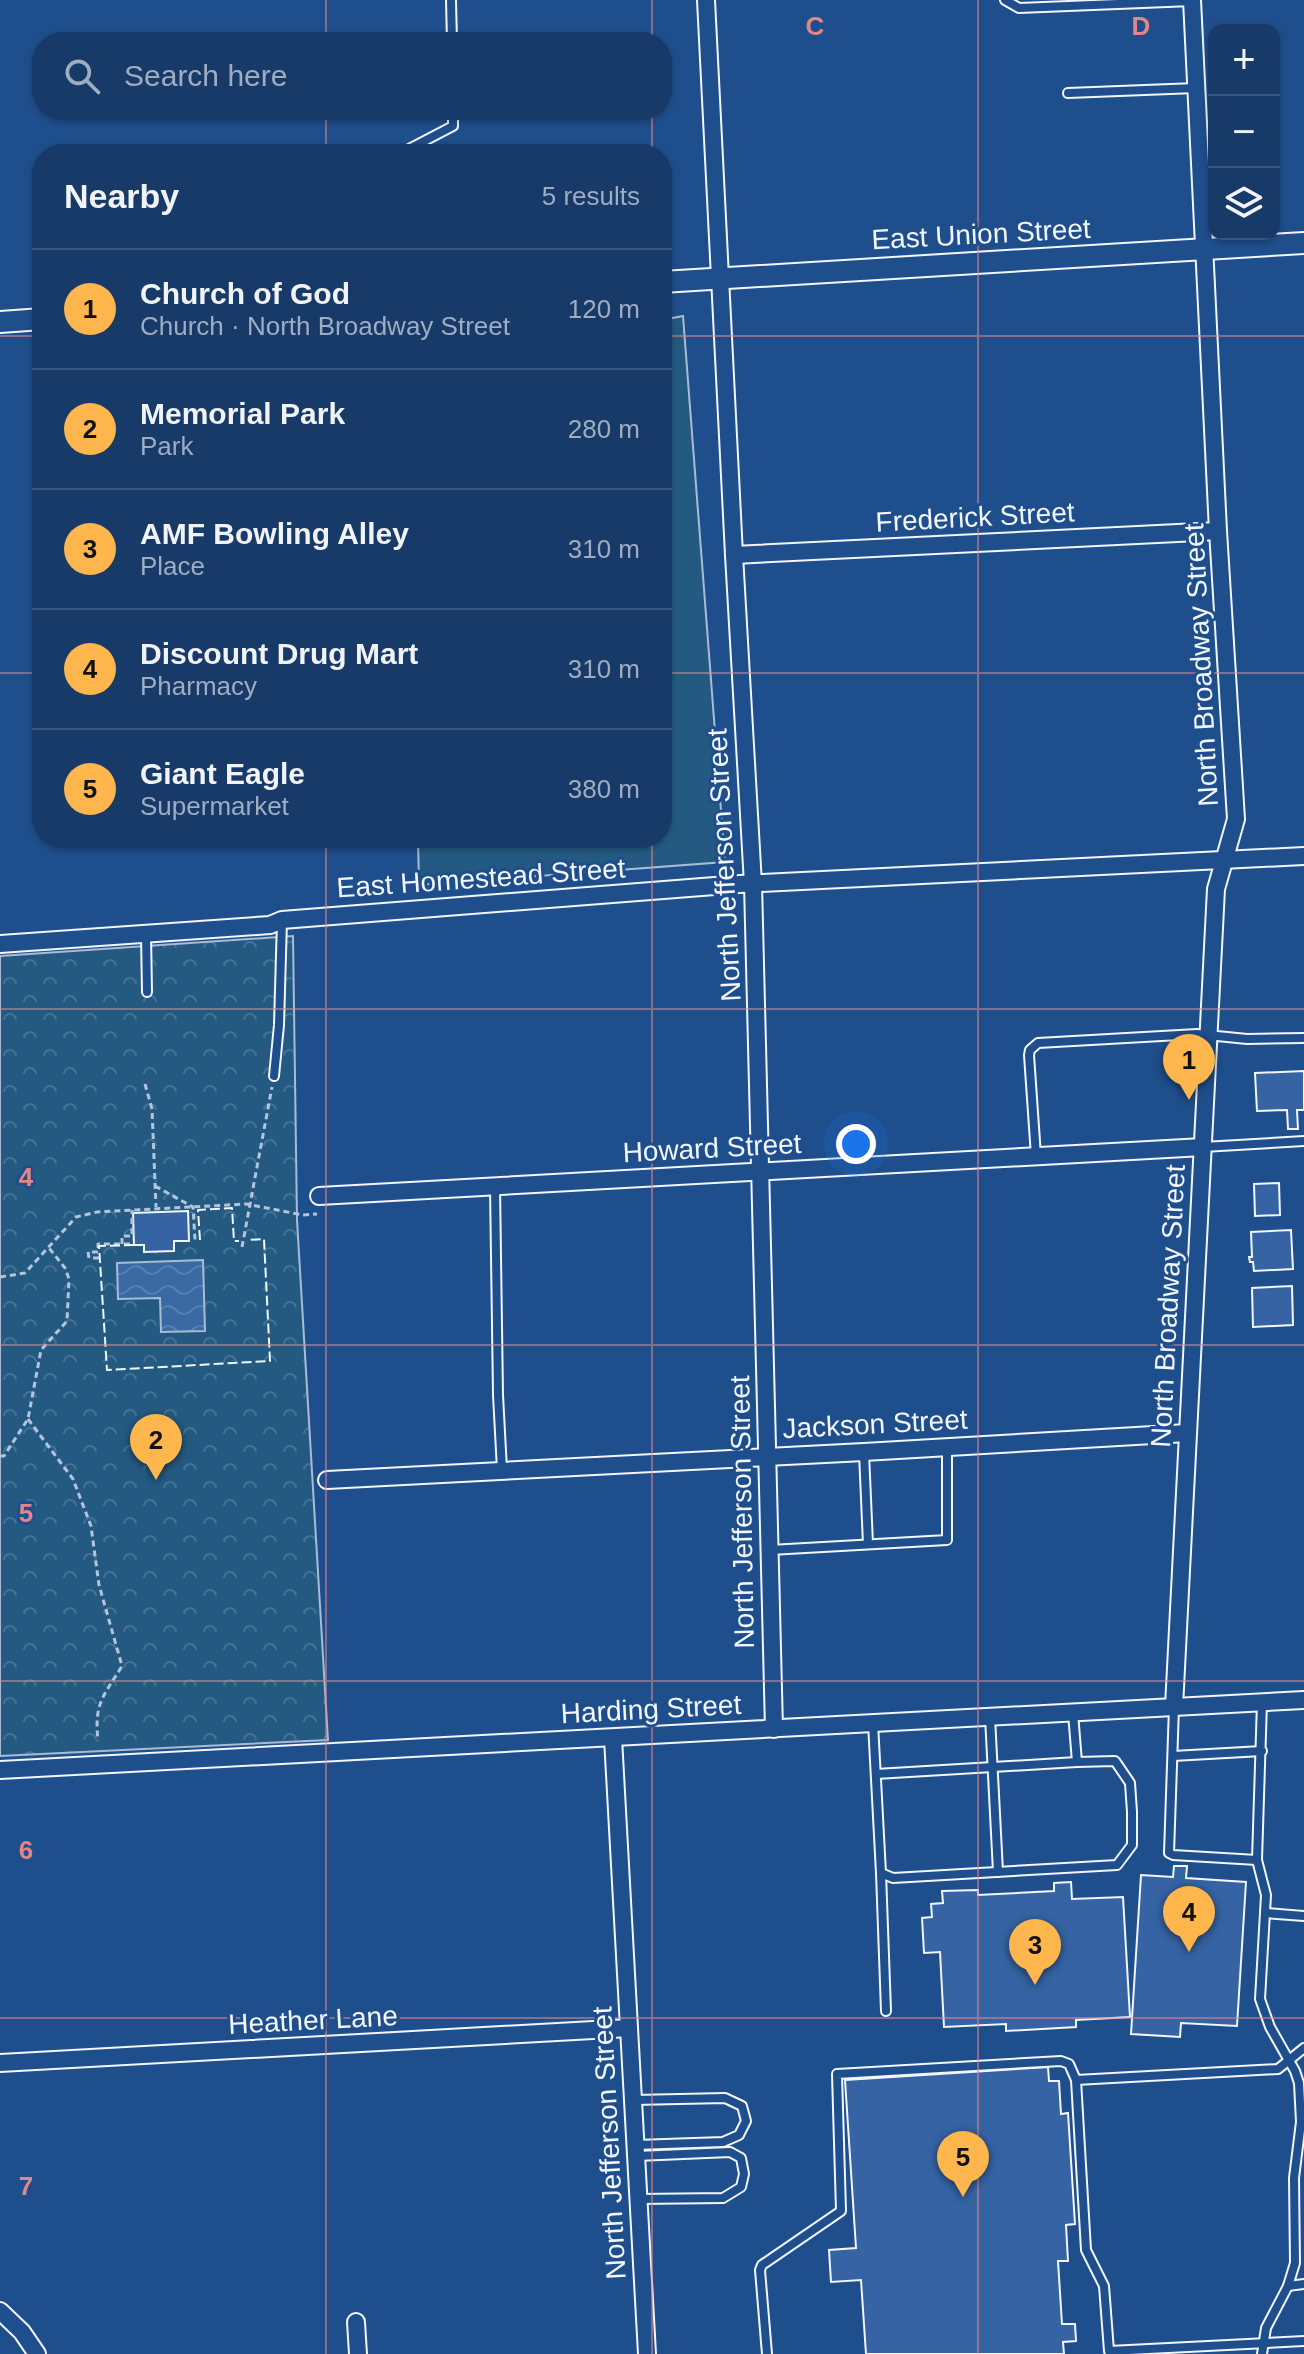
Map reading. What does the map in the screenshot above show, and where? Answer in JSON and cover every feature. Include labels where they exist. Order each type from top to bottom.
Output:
[{"type":"street","name":"North Jefferson Street","points":[[706,0],[753,884],[774,1729]]},
{"type":"street","name":"North Broadway Street","points":[[1174,1707],[1216,889],[1236,819],[1218,531],[1192,1]]},
{"type":"street","name":"East Union Street","points":[[672,281],[1304,243]]},
{"type":"street","points":[[0,322],[32,320]]},
{"type":"street","name":"Frederick Street","points":[[734,555],[1218,531]]},
{"type":"street","name":"East Homestead Street","points":[[0,944],[270,925],[282,920],[753,884],[1304,856]]},
{"type":"street","name":"Howard Street","points":[[319,1196],[1203,1147]]},
{"type":"street","name":"Jackson Street","points":[[327,1480],[1187,1433]]},
{"type":"street","name":"Harding Street","points":[[0,1770],[1304,1700]]},
{"type":"street","name":"North Jefferson Street","points":[[613,1738],[647,2354]]},
{"type":"street","name":"Heather Lane","points":[[0,2063],[629,2028]]},
{"type":"street","points":[[0,2311],[22,2332],[37,2354]]},
{"type":"street","points":[[356,2322],[358,2354]]},
{"type":"lane","points":[[451,0],[452,32]]},
{"type":"lane","points":[[1005,0],[1019,8],[1192,1]]},
{"type":"lane","points":[[1068,93],[1196,88]]},
{"type":"lane","points":[[419,144],[453,126],[453,120]]},
{"type":"lane","points":[[274,1076],[282,920]]},
{"type":"lane","points":[[146,934],[147,992]]},
{"type":"lane","points":[[1036,1156],[1029,1060],[1030,1050],[1038,1043],[1169,1035],[1304,1038]]},
{"type":"lane","points":[[1203,1147],[1304,1141]]},
{"type":"lane","points":[[495,1187],[502,1471]]},
{"type":"lane","points":[[768,1551],[947,1540],[947,1447]]},
{"type":"lane","points":[[864,1452],[868,1544]]},
{"type":"lane","points":[[1262,1702],[1257,1860],[1266,1895],[1260,1999],[1270,2027],[1295,2071],[1301,2122],[1296,2254],[1288,2286],[1266,2328],[1262,2354]]},
{"type":"lane","points":[[1174,1707],[1169,1853],[1257,1860]]},
{"type":"lane","points":[[1073,1712],[1077,1762]]},
{"type":"lane","points":[[990,1717],[998,1872]]},
{"type":"lane","points":[[873,1723],[886,2011]]},
{"type":"lane","points":[[1173,1756],[1262,1751]]},
{"type":"lane","points":[[876,1774],[1115,1761],[1130,1783],[1132,1845],[1117,1865],[893,1878],[881,1873]]},
{"type":"lane","points":[[1265,1913],[1304,1916]]},
{"type":"lane","points":[[1076,2080],[1278,2069],[1304,2048]]},
{"type":"lane","points":[[767,2354],[762,2265],[841,2211],[837,2074],[1061,2061],[1069,2064],[1076,2080],[1086,2250],[1104,2286],[1109,2351],[1304,2341]]},
{"type":"lane","points":[[633,2100],[725,2098],[742,2106],[746,2121],[739,2135],[723,2142],[636,2150]]},
{"type":"lane","points":[[636,2150],[730,2152],[741,2158],[744,2174],[741,2187],[723,2198],[638,2199]]},
{"type":"lane","points":[[1288,2286],[1304,2284]]},
{"type":"path","points":[[242,1247],[274,1076]]},
{"type":"path","points":[[145,1084],[152,1109],[156,1208]]},
{"type":"path","points":[[155,1186],[193,1207],[195,1240]]},
{"type":"path","points":[[122,1244],[122,1236],[132,1236],[132,1210]]},
{"type":"path","points":[[99,1258],[89,1258],[88,1252],[98,1252],[98,1244],[132,1244]]},
{"type":"path","points":[[0,1456],[4,1456],[28,1419],[41,1350],[67,1321],[69,1279],[65,1268],[49,1248]]},
{"type":"path","points":[[28,1419],[73,1479],[91,1526],[99,1585],[122,1666],[98,1706],[98,1741]]},
{"type":"green space","points":[[683,316],[725,862],[419,885],[418,848],[672,848],[672,318]]},
{"type":"green space","points":[[293,936],[297,1220],[328,1740],[0,1756],[0,956]]},
{"type":"water","points":[[203,1260],[205,1331],[161,1332],[160,1298],[118,1299],[117,1263]]},
{"type":"building","points":[[1304,1071],[1304,1110],[1297,1110],[1298,1129],[1288,1129],[1287,1110],[1257,1111],[1255,1073]]},
{"type":"building","points":[[1279,1183],[1280,1215],[1255,1216],[1254,1184]]},
{"type":"building","points":[[188,1211],[189,1241],[174,1241],[174,1251],[144,1252],[144,1245],[134,1245],[133,1213]]},
{"type":"building","points":[[1291,1230],[1293,1269],[1254,1271],[1249,1257],[1252,1257],[1251,1232]]},
{"type":"building","points":[[1292,1286],[1293,1325],[1253,1327],[1252,1288]]},
{"type":"building","points":[[1174,1866],[1187,1866],[1186,1878],[1246,1882],[1237,2026],[1181,2023],[1180,2037],[1131,2034],[1141,1875],[1173,1877]]},
{"type":"building","points":[[1071,1882],[1072,1899],[1123,1897],[1130,2017],[1076,2020],[1076,2027],[1006,2031],[1006,2024],[944,2027],[940,1952],[924,1953],[922,1918],[932,1917],[931,1904],[943,1903],[942,1891],[978,1890],[978,1895],[1054,1891],[1054,1883]]},
{"type":"building","points":[[1048,2067],[1049,2081],[1059,2081],[1061,2114],[1068,2113],[1075,2224],[1066,2225],[1068,2261],[1058,2261],[1062,2324],[1075,2324],[1076,2341],[1063,2342],[1064,2354],[866,2354],[861,2280],[831,2282],[829,2250],[856,2248],[845,2080]]},
{"type":"fence","points":[[200,1240],[198,1210],[232,1208],[234,1241],[239,1241]]},
{"type":"fence","points":[[134,1245],[99,1246],[107,1370],[270,1361],[264,1239],[248,1240]]},
{"type":"place","name":"Church of God","points":[[1189,1100]]},
{"type":"place","name":"Memorial Park","points":[[156,1480]]},
{"type":"place","name":"Discount Drug Mart","points":[[1189,1952]]},
{"type":"place","name":"AMF Bowling Alley","points":[[1035,1985]]},
{"type":"place","name":"Giant Eagle","points":[[963,2197]]}]
